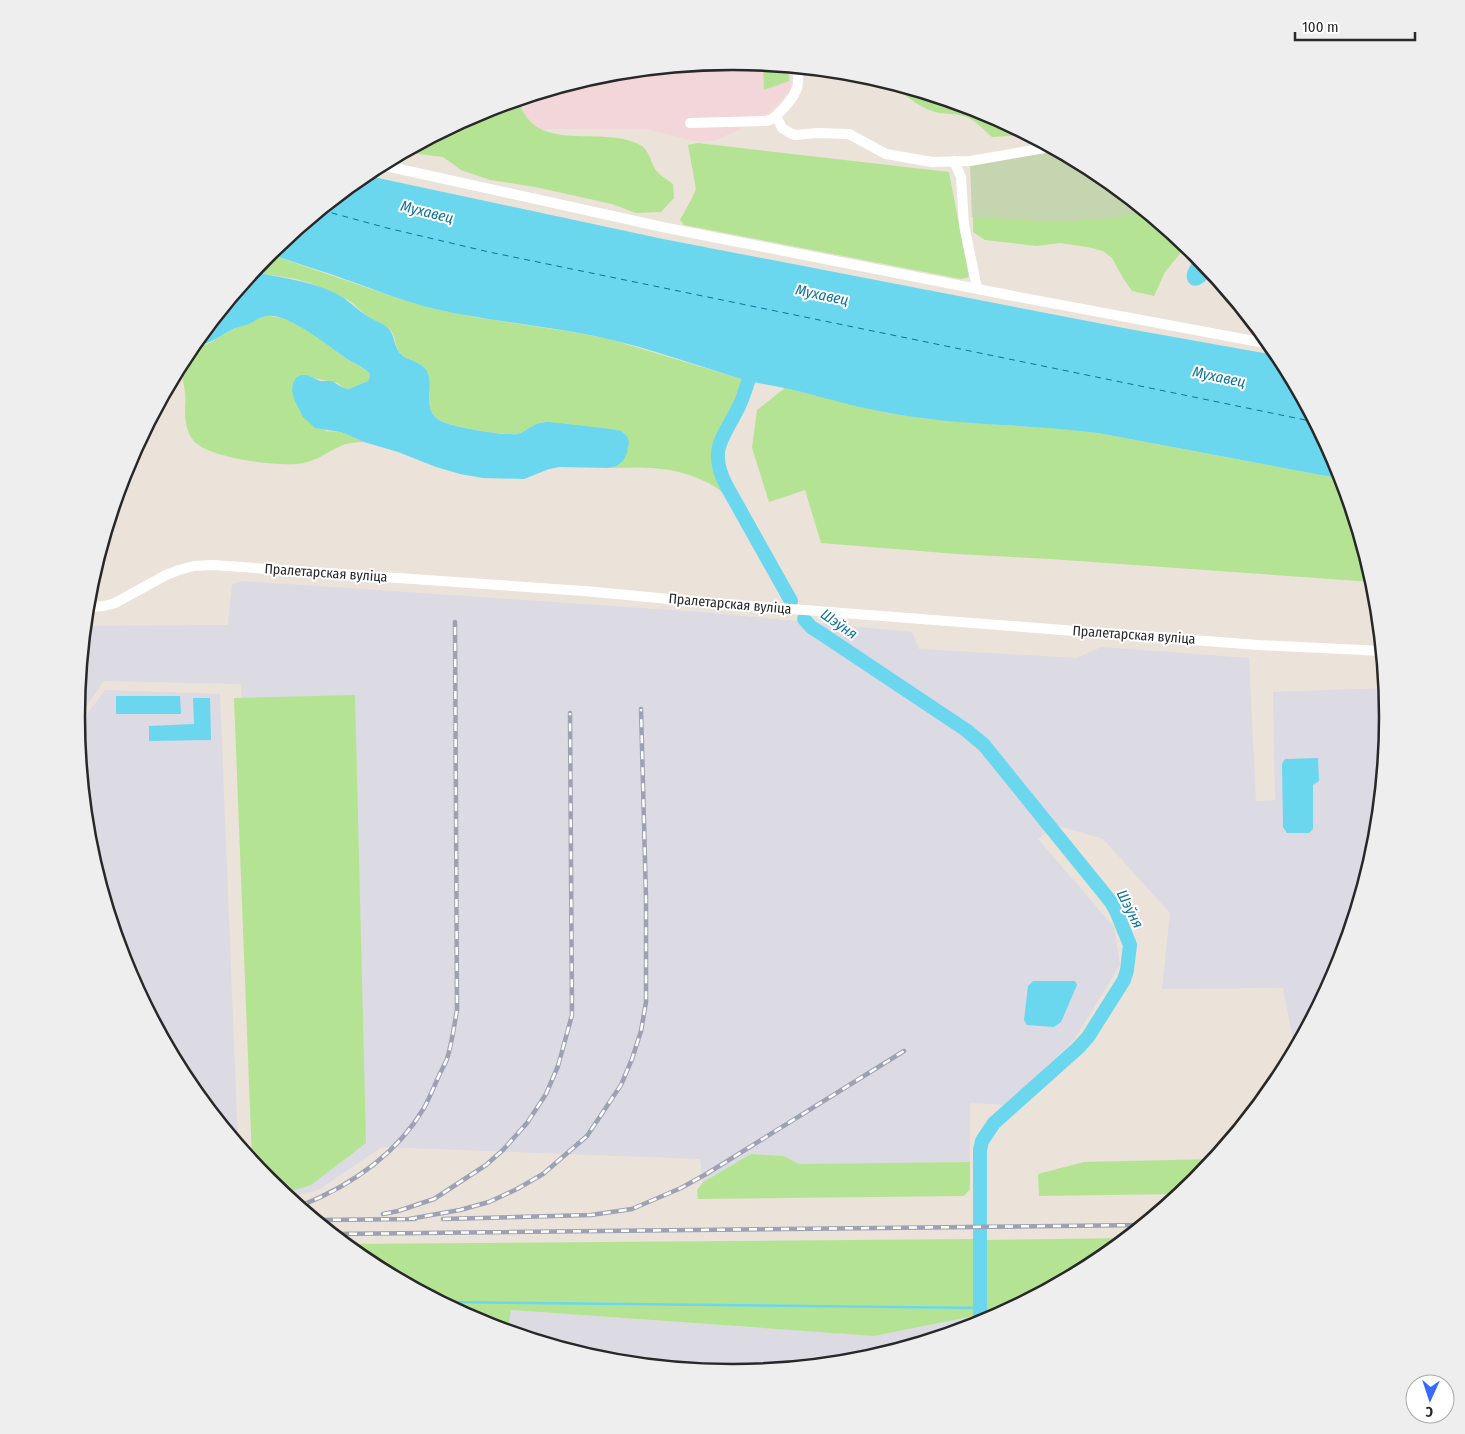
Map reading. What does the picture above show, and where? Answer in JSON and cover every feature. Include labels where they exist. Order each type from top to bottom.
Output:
[{"type":"street","points":[[690,123],[772,120],[792,98],[797,89],[798,74]]},
{"type":"street","points":[[776,116],[782,128],[795,135],[849,134],[886,154],[932,162],[970,161],[1041,149]]},
{"type":"street","points":[[954,161],[960,177],[964,225],[977,288]]},
{"type":"street","points":[[392,167],[667,228],[1259,342]]},
{"type":"street","name":"Пралетарская вуліца","points":[[95,607],[115,603],[166,575],[179,570],[194,566],[212,565],[584,591],[712,603],[1258,645],[1376,651]]},
{"type":"shaded area","points":[[732,70],[791,73],[791,89],[770,112],[714,141],[694,141],[646,129],[527,129],[523,105],[606,82],[690,71]]},
{"type":"shaded area","points":[[243,581],[700,612],[912,632],[919,649],[1077,658],[1101,647],[1249,658],[1256,801],[1275,800],[1273,692],[1379,688],[1380,717],[1374,801],[1367,843],[1357,884],[1345,925],[1330,965],[1313,1003],[1293,1040],[1283,988],[1162,989],[1170,913],[1103,839],[1056,825],[1038,839],[1114,927],[1120,965],[1074,1040],[1006,1105],[970,1103],[970,1162],[799,1164],[784,1156],[751,1154],[703,1182],[700,1159],[382,1147],[318,1190],[298,1196],[257,1155],[241,684],[104,681],[85,708],[92,626],[228,625],[232,584]]},
{"type":"shaded area","points":[[105,690],[220,694],[238,1134],[219,1111],[172,1040],[152,1003],[120,925],[98,843],[91,801],[85,717]]},
{"type":"shaded area","points":[[510,1310],[874,1336],[974,1316],[940,1330],[859,1352],[775,1363],[732,1364],[690,1363],[606,1352],[565,1342],[509,1324]]},
{"type":"green space","points":[[763,71],[788,73],[789,81],[764,90]]},
{"type":"green space","points":[[904,93],[940,104],[980,119],[1016,136],[992,137],[967,117],[934,112],[922,107]]},
{"type":"green space","points":[[522,105],[527,117],[539,128],[554,134],[609,137],[626,140],[642,146],[657,171],[673,184],[674,198],[661,212],[636,213],[612,204],[535,187],[490,180],[461,170],[443,157],[415,154],[485,119]]},
{"type":"green space","points":[[698,143],[949,172],[969,277],[961,279],[684,225],[680,220],[696,189],[688,145]]},
{"type":"green space","points":[[1045,151],[1092,179],[1137,213],[1113,218],[1053,222],[972,217],[970,164]]},
{"type":"green space","points":[[973,167],[1079,171],[1126,204],[1181,251],[1165,272],[1154,296],[1132,291],[1112,258],[1103,251],[1060,243],[1037,246],[985,240],[973,232]]},
{"type":"green space","points":[[278,257],[435,309],[609,339],[748,381],[743,398],[719,446],[717,459],[720,472],[736,503],[721,491],[693,476],[657,468],[608,468],[617,466],[623,461],[549,422],[537,424],[518,434],[511,434],[466,428],[439,420],[434,415],[429,404],[430,383],[427,371],[419,363],[399,353],[391,331],[366,315],[348,300],[329,290],[295,279],[262,273]]},
{"type":"green space","points":[[266,316],[288,320],[299,325],[347,359],[365,369],[370,374],[368,381],[349,389],[343,388],[338,383],[313,378],[326,431],[341,432],[364,442],[346,444],[312,461],[279,464],[228,457],[213,452],[193,440],[187,429],[182,377],[204,345],[229,331]]},
{"type":"green space","points":[[785,388],[888,413],[928,419],[1057,428],[1098,433],[1333,477],[1345,509],[1365,581],[821,543],[805,490],[769,502],[752,448],[757,410]]},
{"type":"green space","points":[[355,695],[366,1143],[311,1185],[293,1190],[252,1150],[234,698]]},
{"type":"green space","points":[[751,1154],[784,1156],[799,1164],[970,1162],[970,1189],[964,1196],[698,1199],[697,1190],[703,1182]]},
{"type":"green space","points":[[1204,1159],[1168,1194],[1039,1196],[1038,1174],[1084,1162]]},
{"type":"green space","points":[[1115,1238],[1056,1277],[986,1312],[986,1240]]},
{"type":"green space","points":[[973,1239],[974,1316],[874,1336],[511,1310],[509,1324],[446,1297],[409,1277],[358,1244]]},
{"type":"water","name":"Мухавец","points":[[376,177],[663,239],[1267,354],[1293,394],[1313,431],[1333,477],[1098,433],[967,423],[876,411],[742,379],[608,339],[435,309],[403,300],[278,257],[339,204]]},
{"type":"water","points":[[1192,263],[1208,278],[1195,286],[1190,284],[1187,279],[1187,273]]},
{"type":"water","points":[[262,274],[314,285],[340,295],[391,331],[399,352],[422,365],[427,371],[430,383],[429,404],[434,415],[439,420],[465,428],[511,434],[518,434],[535,425],[546,422],[611,429],[621,431],[627,436],[629,442],[627,453],[623,461],[617,466],[608,468],[560,467],[549,469],[524,479],[483,478],[460,474],[364,442],[341,432],[315,428],[303,417],[294,399],[292,391],[296,378],[301,375],[307,375],[320,381],[332,381],[343,388],[349,389],[368,381],[370,374],[297,325],[276,316],[262,317],[231,330],[205,344],[219,323]]},
{"type":"water","points":[[116,696],[180,696],[181,714],[116,714]]},
{"type":"water","points":[[193,698],[210,698],[211,740],[149,741],[149,726],[194,724]]},
{"type":"water","points":[[1318,758],[1319,781],[1313,785],[1313,829],[1309,833],[1287,833],[1283,827],[1282,764],[1285,759]]},
{"type":"water","points":[[1033,981],[1075,981],[1077,985],[1061,1022],[1054,1027],[1027,1025],[1024,1020],[1028,986]]},
{"type":"waterway","name":"Шэўня","points":[[754,363],[742,399],[720,443],[718,461],[726,485],[791,601]]},
{"type":"waterway","name":"Шэўня","points":[[804,619],[811,627],[966,730],[984,745],[1111,902],[1130,945],[1124,980],[1088,1037],[994,1123],[982,1141],[980,1150],[980,1315]]},
{"type":"waterway","points":[[457,1302],[981,1308]]},
{"type":"ferry route","points":[[329,212],[489,252],[1307,420]]},
{"type":"railway","points":[[306,1203],[354,1179],[386,1154],[400,1140],[424,1108],[449,1053],[457,1010],[455,622]]},
{"type":"railway","points":[[409,1219],[460,1210],[489,1202],[543,1174],[587,1136],[621,1085],[641,1031],[646,1002],[646,899],[641,709]]},
{"type":"railway","points":[[383,1214],[434,1199],[486,1165],[503,1150],[527,1123],[546,1094],[558,1066],[572,1015],[570,713]]},
{"type":"railway","points":[[443,1219],[591,1215],[632,1209],[681,1188],[708,1173],[904,1051]]},
{"type":"railway","points":[[327,1220],[415,1219]]},
{"type":"railway","points":[[344,1234],[1132,1225]]}]
